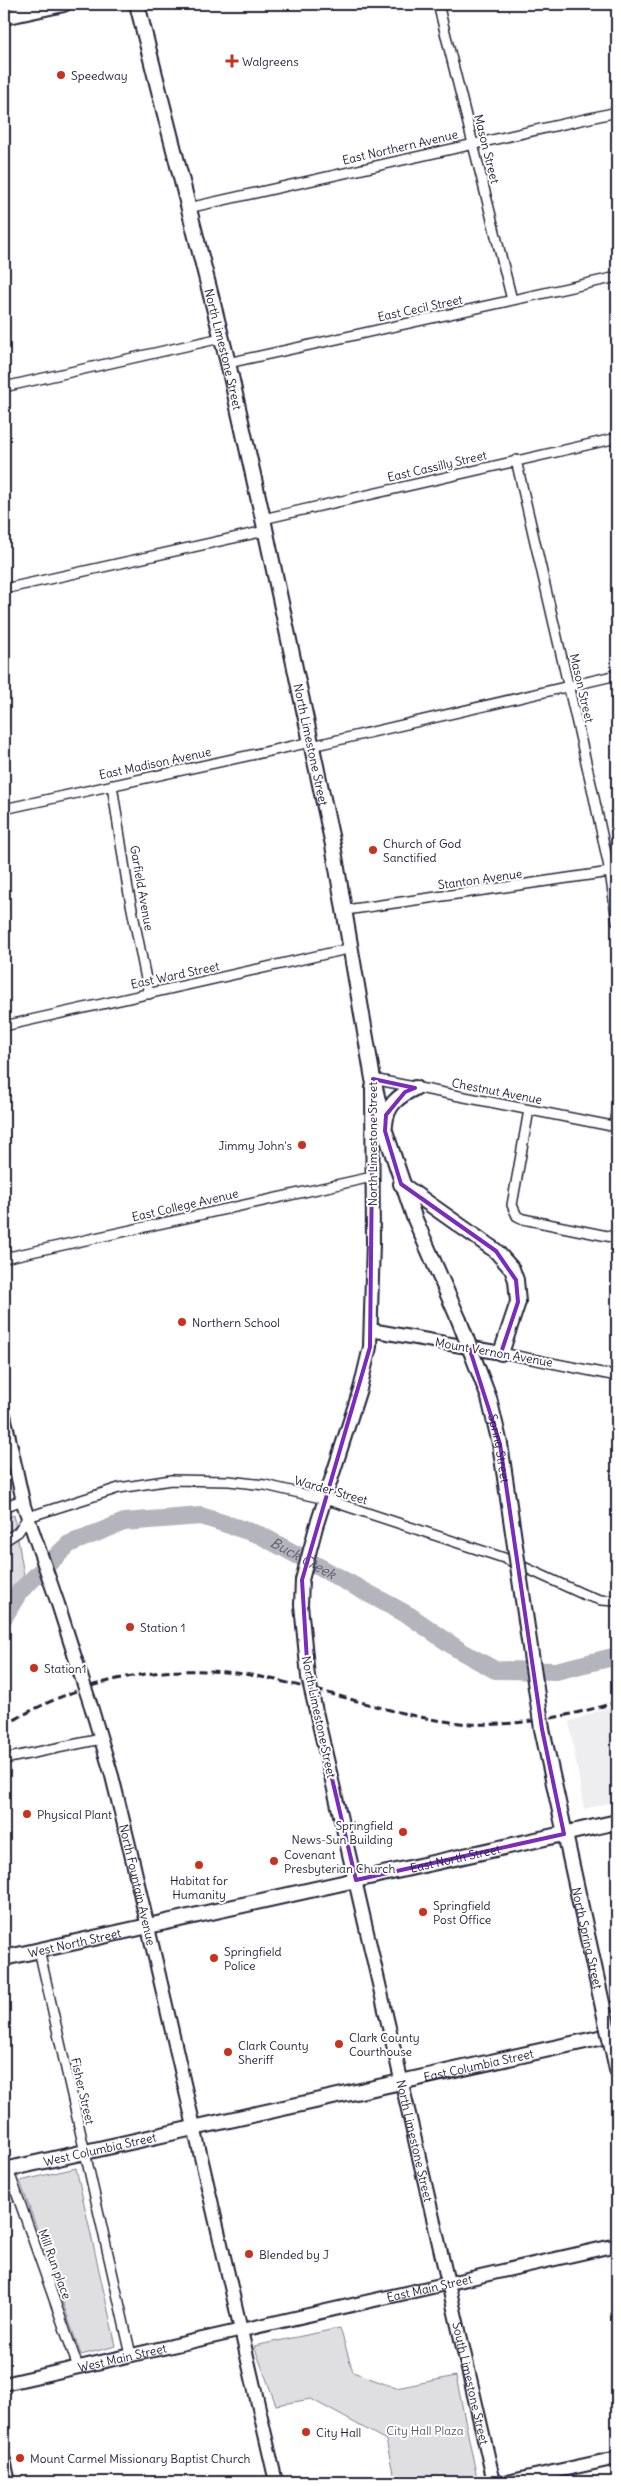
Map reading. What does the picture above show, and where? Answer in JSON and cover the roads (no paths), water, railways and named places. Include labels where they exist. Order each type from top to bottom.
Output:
[{"type":"main road","points":[[4,17],[64,4]]},
{"type":"main road","name":"North Limestone Street","points":[[137,4],[228,363],[264,525],[346,910],[373,1079]]},
{"type":"main road","name":"Spring Street","points":[[373,1079],[385,1131],[401,1184],[459,1320],[489,1398],[500,1444],[542,1729],[564,1834]]},
{"type":"main road","points":[[385,1131],[386,1115],[392,1104],[405,1092],[415,1088]]},
{"type":"main road","points":[[401,1184],[496,1251],[512,1269],[516,1280],[518,1302],[501,1353]]},
{"type":"main road","name":"East North Street","points":[[146,1926],[617,1822]]},
{"type":"main road","name":"North Spring Street","points":[[564,1834],[617,2070]]},
{"type":"main road","name":"West North Street","points":[[4,1958],[146,1926]]},
{"type":"main road","name":"East Columbia Street","points":[[194,2128],[617,2034]]},
{"type":"main road","name":"West Columbia Street","points":[[6,2170],[194,2128]]},
{"type":"street","name":"Mason Street","points":[[438,4],[512,300]]},
{"type":"street","name":"East Northern Avenue","points":[[188,208],[617,112]]},
{"type":"street","name":"East Cecil Street","points":[[228,363],[617,277]]},
{"type":"street","points":[[4,387],[221,338]]},
{"type":"street","name":"East Cassilly Street","points":[[4,588],[264,525],[516,460],[617,438]]},
{"type":"street","name":"Mason Street","points":[[516,460],[614,871],[617,922]]},
{"type":"street","name":"East Madison Avenue","points":[[4,809],[311,744],[617,675]]},
{"type":"street","name":"Garfield Avenue","points":[[112,785],[128,889],[149,994]]},
{"type":"street","name":"Stanton Avenue","points":[[346,910],[614,871]]},
{"type":"street","name":"East Ward Street","points":[[4,1026],[352,948]]},
{"type":"street","name":"Chestnut Avenue","points":[[373,1079],[616,1126]]},
{"type":"street","name":"North Limestone Street","points":[[373,1079],[370,1347],[360,1389],[316,1528],[302,1580],[301,1603],[308,1677],[449,2283]]},
{"type":"street","points":[[616,1126],[617,1108]]},
{"type":"street","points":[[529,1110],[512,1204],[517,1216],[523,1219],[617,1238]]},
{"type":"street","name":"East College Avenue","points":[[4,1258],[372,1177]]},
{"type":"street","name":"Mount Vernon Avenue","points":[[371,1330],[617,1376]]},
{"type":"street","name":"North Fountain Avenue","points":[[4,1415],[22,1500],[58,1604],[112,1776],[276,2482]]},
{"type":"street","name":"Warder Street","points":[[28,1517],[119,1488],[171,1480],[220,1481],[265,1486],[325,1499],[504,1558],[585,1595],[601,1600],[617,1601]]},
{"type":"street","points":[[4,1507],[22,1500]]},
{"type":"street","points":[[4,1540],[18,1532],[28,1517]]},
{"type":"street","points":[[4,1759],[101,1739]]},
{"type":"street","name":"Fisher Street","points":[[39,1950],[131,2355]]},
{"type":"street","name":"Mill Run place","points":[[6,2170],[78,2367]]},
{"type":"street","name":"East Main Street","points":[[241,2330],[617,2245]]},
{"type":"street","name":"South Limestone Street","points":[[449,2283],[494,2482]]},
{"type":"street","name":"West Main Street","points":[[4,2384],[241,2330]]},
{"type":"street","points":[[507,2482],[617,2458]]},
{"type":"street","points":[[4,2460],[9,2482]]},
{"type":"waterway","name":"Buck Creek","points":[[4,1617],[19,1592],[69,1544],[124,1522],[201,1516],[260,1535],[410,1616],[459,1650],[495,1670],[556,1671],[617,1656]]},
{"type":"railway","points":[[4,1726],[59,1698],[87,1688],[144,1674],[174,1671],[204,1671],[258,1676],[381,1708],[435,1720],[472,1724],[527,1722],[581,1712],[617,1702]]},
{"type":"place","name":"Walgreens","points":[[232,61]]},
{"type":"place","name":"Speedway","points":[[61,75]]},
{"type":"place","name":"Church of God Sanctified","points":[[373,850]]},
{"type":"place","name":"Jimmy John's","points":[[302,1145]]},
{"type":"place","name":"Northern School","points":[[182,1322]]},
{"type":"place","name":"Station 1","points":[[130,1627]]},
{"type":"place","name":"Station1","points":[[34,1668]]},
{"type":"place","name":"Physical Plant","points":[[27,1814]]},
{"type":"place","name":"Springfield News-Sun Building","points":[[403,1832]]},
{"type":"place","name":"Covenant Presbyterian Church","points":[[274,1861]]},
{"type":"place","name":"Habitat for Humanity","points":[[199,1865]]},
{"type":"place","name":"Springfield Post Office","points":[[423,1912]]},
{"type":"place","name":"Springfield Police","points":[[214,1958]]},
{"type":"place","name":"Clark County Courthouse","points":[[339,2044]]},
{"type":"place","name":"Clark County Sheriff","points":[[228,2052]]},
{"type":"place","name":"Blended by J","points":[[249,2254]]},
{"type":"place","name":"City Hall","points":[[306,2432]]},
{"type":"place","name":"Mount Carmel Missionary Baptist Church","points":[[20,2458]]},
{"type":"park label","name":"City Hall Plaza","points":[[425,2430]]}]
